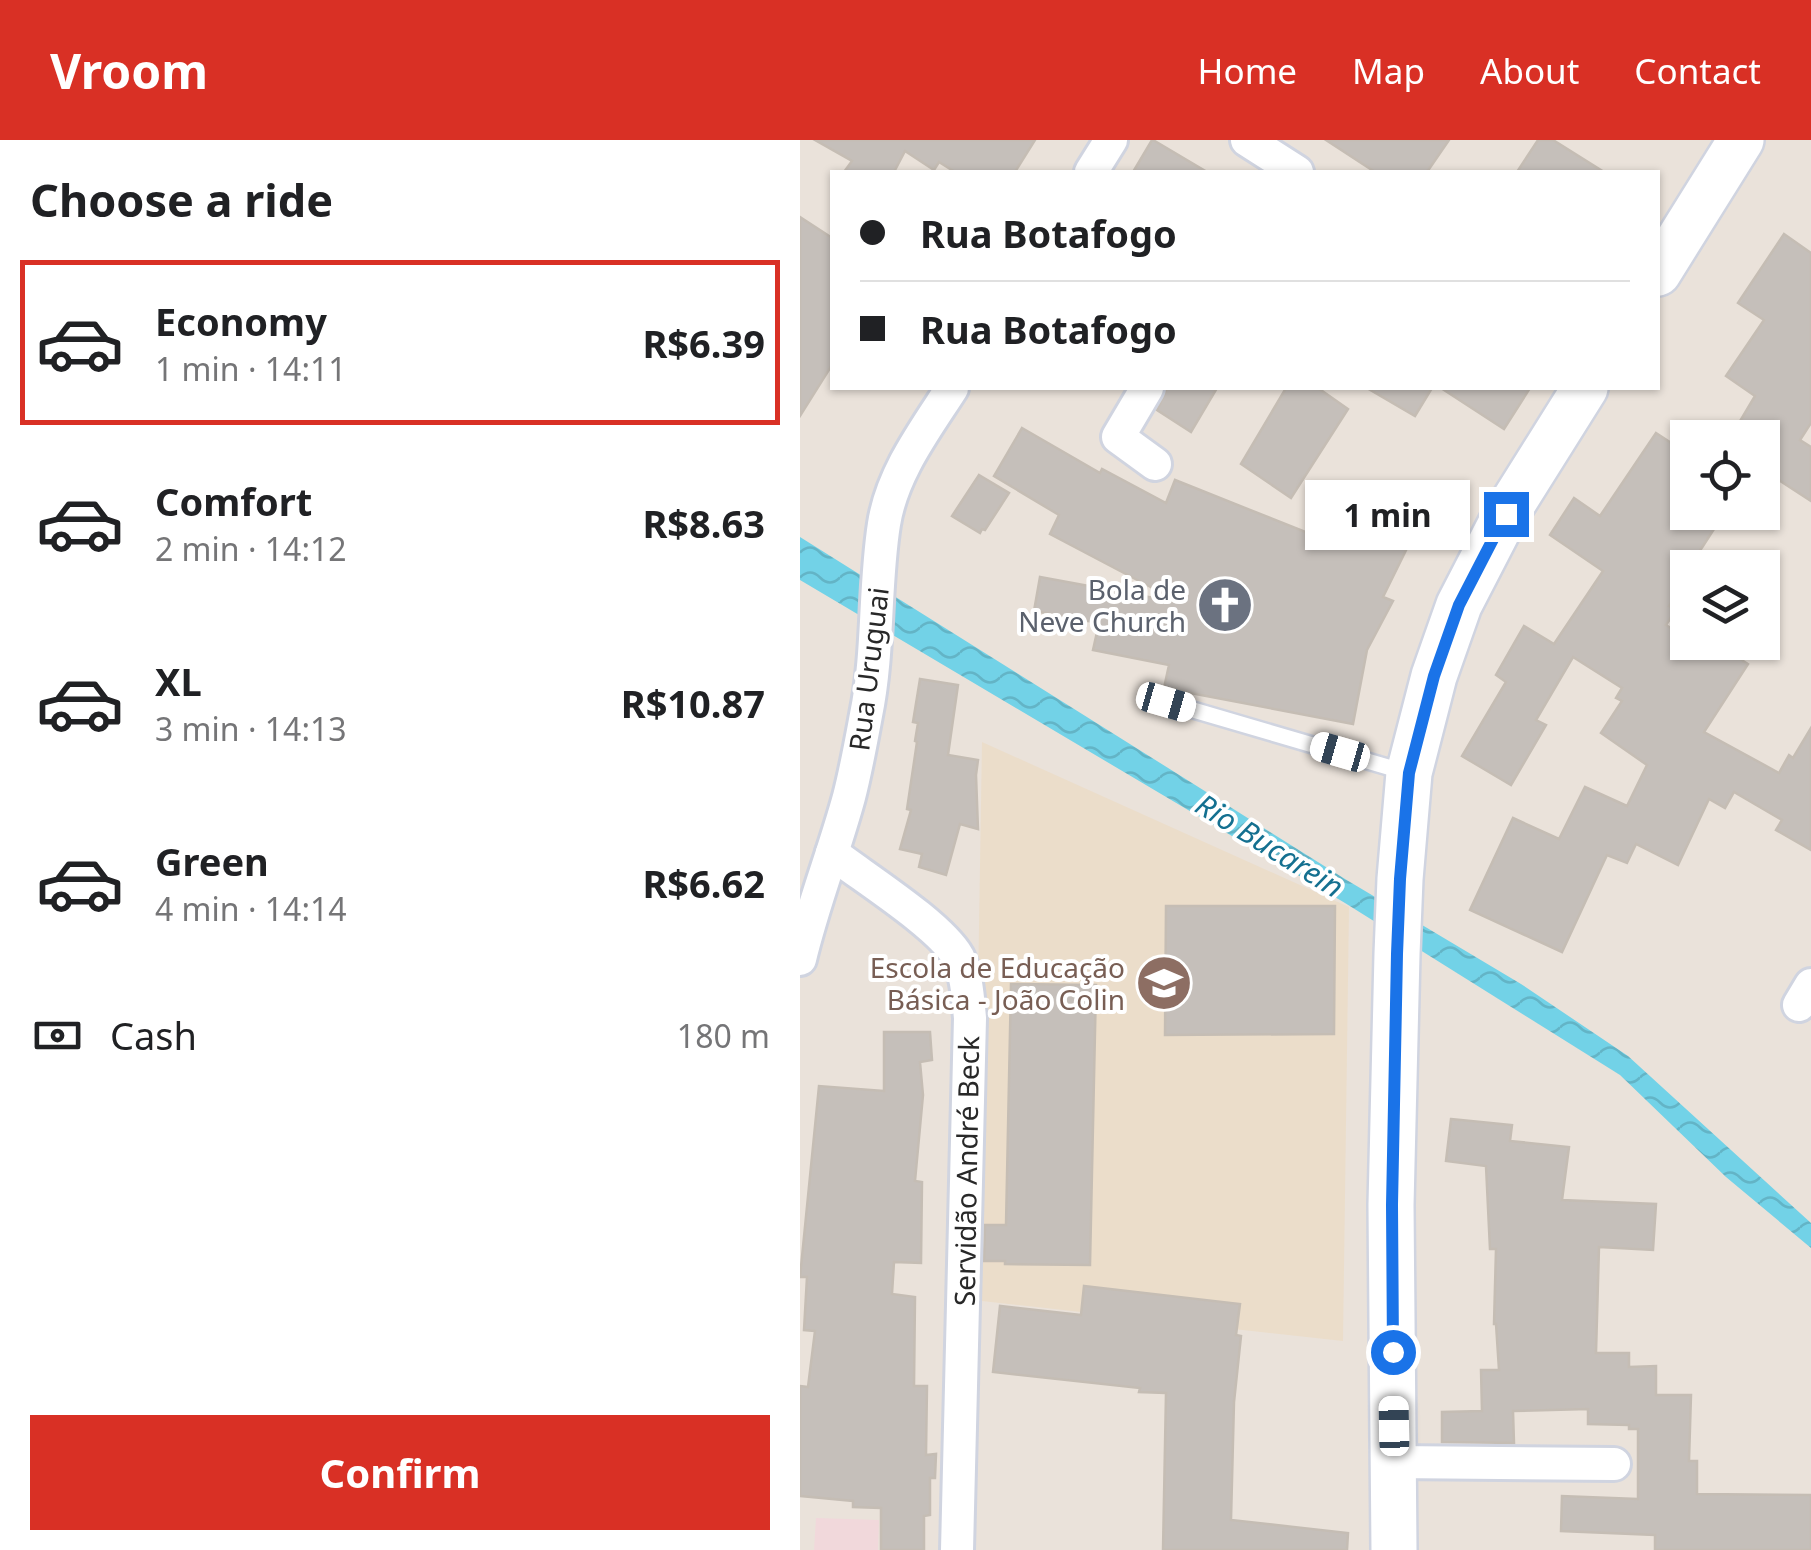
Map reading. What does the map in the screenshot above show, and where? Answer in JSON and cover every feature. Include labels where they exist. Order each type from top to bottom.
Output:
[{"type":"street","points":[[1091,170],[1112,140]]},
{"type":"street","points":[[1246,140],[1285,169]]},
{"type":"street","points":[[1660,269],[1741,140]]},
{"type":"street","name":"Rua Uruguai","points":[[800,959],[849,796],[868,708],[884,522],[900,474],[951,390]]},
{"type":"street","points":[[1146,390],[1118,437],[1155,464]]},
{"type":"street","points":[[1394,1550],[1392,1205],[1397,954],[1409,773],[1434,676],[1459,605],[1506,514],[1584,390]]},
{"type":"street","name":"Servidão André Beck","points":[[832,853],[932,928],[958,957],[966,982],[970,1018],[958,1550]]},
{"type":"street","points":[[1394,1462],[1614,1464]]},
{"type":"lane","points":[[1166,702],[1409,773]]},
{"type":"shaded area","name":"Escola de Educação Básica - João Colin","points":[[982,742],[1349,907],[1343,1341],[973,1300]]},
{"type":"shaded area","points":[[816,1518],[879,1520],[878,1550],[814,1550]]},
{"type":"water","name":"Rio Bucarein","points":[[800,537],[1345,879],[1521,984],[1628,1056],[1811,1223],[1811,1248],[1726,1177],[1620,1075],[1345,903],[800,580]]},
{"type":"building","points":[[815,140],[1035,140],[1016,170],[952,170],[939,162],[934,170],[905,151],[895,170],[845,170],[852,161]]},
{"type":"building","points":[[1153,140],[1204,170],[1134,170]]},
{"type":"building","points":[[1326,140],[1449,140],[1428,170],[1372,170]]},
{"type":"building","points":[[1538,140],[1553,140],[1601,170],[1518,170]]},
{"type":"building","points":[[800,217],[830,237],[830,368],[800,416]]},
{"type":"building","points":[[1784,234],[1811,253],[1811,423],[1800,440],[1811,447],[1811,501],[1780,481],[1780,420],[1741,420],[1755,396],[1726,376],[1764,320],[1738,303]]},
{"type":"building","points":[[1166,390],[1216,390],[1191,432],[1157,410]]},
{"type":"building","points":[[1285,390],[1321,390],[1348,409],[1291,498],[1241,464]]},
{"type":"building","points":[[1370,390],[1431,390],[1415,416]]},
{"type":"building","points":[[1444,390],[1529,390],[1504,429]]},
{"type":"building","points":[[1022,428],[1100,473],[1102,469],[1166,503],[1175,480],[1338,545],[1353,517],[1409,544],[1383,597],[1393,601],[1367,650],[1353,724],[1164,688],[1169,665],[1093,650],[1099,623],[1034,611],[1040,577],[1181,603],[1050,534],[1059,515],[994,476]]},
{"type":"building","points":[[1656,433],[1670,442],[1670,530],[1713,530],[1700,550],[1670,550],[1670,619],[1666,625],[1670,628],[1670,660],[1742,660],[1748,664],[1704,732],[1779,773],[1811,728],[1811,850],[1776,830],[1782,820],[1734,792],[1725,808],[1709,799],[1678,865],[1636,844],[1627,863],[1607,855],[1562,952],[1470,910],[1513,818],[1559,839],[1585,787],[1627,806],[1647,765],[1601,733],[1622,701],[1616,698],[1622,688],[1573,657],[1536,720],[1546,725],[1511,785],[1462,756],[1506,682],[1496,675],[1524,626],[1554,644],[1603,571],[1550,535],[1574,498],[1600,516]]},
{"type":"building","points":[[979,475],[1009,493],[980,533],[952,516]]},
{"type":"building","points":[[920,679],[958,685],[948,755],[978,760],[978,829],[960,824],[946,875],[919,867],[922,854],[900,849],[911,810],[907,809],[917,742],[918,723],[913,722]]},
{"type":"building","points":[[1166,906],[1335,906],[1334,1034],[1165,1035]]},
{"type":"building","points":[[1011,984],[1096,985],[1090,1265],[984,1261],[985,1225],[1006,1225]]},
{"type":"building","points":[[884,1032],[930,1032],[932,1060],[920,1062],[923,1095],[915,1181],[922,1182],[921,1263],[894,1262],[892,1294],[915,1297],[914,1386],[927,1386],[926,1455],[936,1454],[935,1478],[930,1478],[930,1515],[924,1516],[924,1550],[881,1550],[881,1508],[853,1507],[853,1501],[800,1496],[800,1386],[808,1387],[815,1331],[804,1330],[807,1277],[800,1277],[819,1086],[884,1091]]},
{"type":"building","points":[[1451,1119],[1512,1125],[1510,1141],[1569,1147],[1562,1200],[1656,1204],[1653,1250],[1599,1247],[1596,1353],[1629,1353],[1629,1367],[1656,1366],[1656,1395],[1691,1395],[1689,1461],[1697,1461],[1697,1494],[1811,1495],[1811,1550],[1655,1550],[1655,1535],[1561,1531],[1562,1496],[1638,1499],[1638,1429],[1629,1429],[1629,1425],[1588,1424],[1588,1409],[1513,1411],[1514,1443],[1442,1442],[1442,1412],[1482,1411],[1481,1370],[1499,1370],[1494,1324],[1496,1249],[1490,1249],[1486,1166],[1446,1161]]},
{"type":"building","points":[[1084,1286],[1240,1304],[1231,1520],[1348,1533],[1347,1550],[1163,1550],[1166,1393],[993,1372],[1000,1306],[1081,1315]]},
{"type":"place","name":"Bola de Neve Church","points":[[1225,605]]},
{"type":"place","name":"Escola de Educação Básica - João Colin","points":[[1164,983]]},
{"type":"route","points":[[1393,1352],[1397,954],[1409,773],[1434,676],[1459,605],[1506,514]]}]
